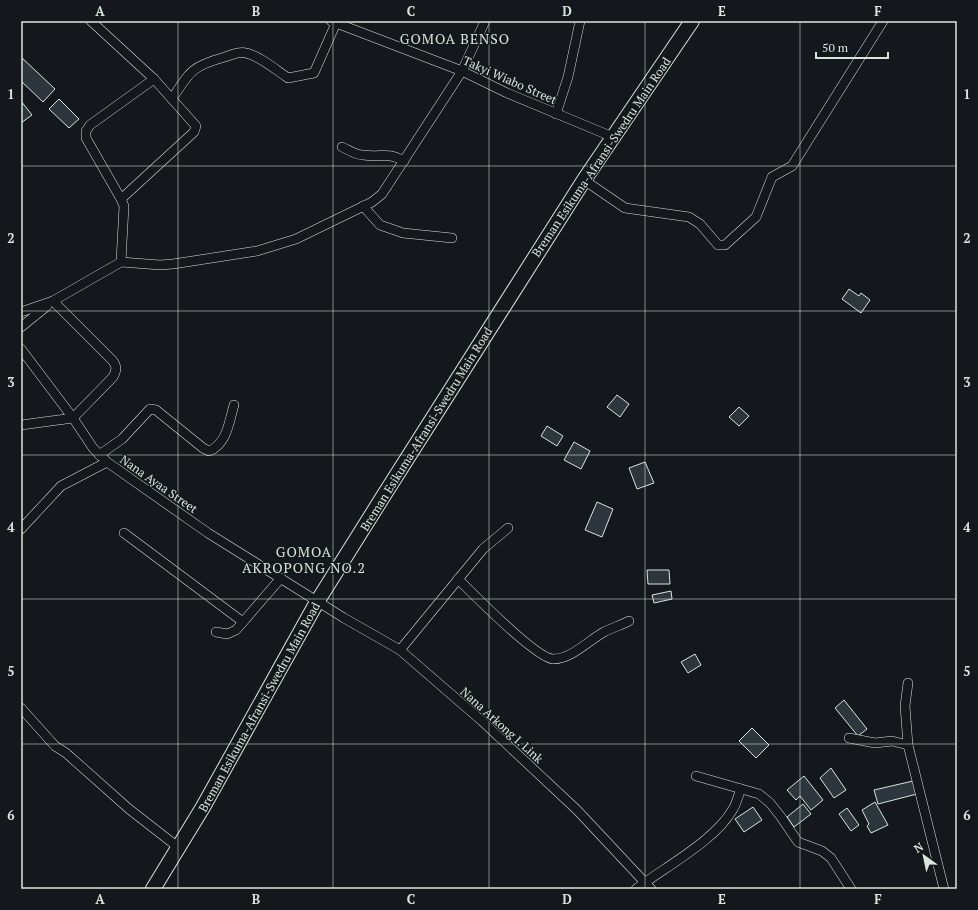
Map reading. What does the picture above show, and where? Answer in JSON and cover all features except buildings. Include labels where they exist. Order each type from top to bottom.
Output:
[{"type":"main road","name":"Breman Esikuma-Afransi-Swedru Main Road","points":[[153,889],[179,848],[318,602],[584,180],[692,21]]},
{"type":"street","points":[[91,21],[154,78],[196,126],[194,132],[121,199]]},
{"type":"street","points":[[21,327],[53,301],[121,262],[160,265],[173,264],[256,251],[296,239],[363,206],[382,194],[462,71],[484,21]]},
{"type":"street","points":[[556,114],[568,77],[580,21]]},
{"type":"street","points":[[584,180],[625,208],[690,216],[700,224],[718,245],[725,245],[756,217],[772,177],[792,166],[800,149],[883,21]]},
{"type":"street","points":[[172,99],[187,75],[202,63],[238,53],[252,55],[288,78],[312,74],[317,71],[333,22]]},
{"type":"street","name":"Takyi Wiabo Street","points":[[333,22],[462,71],[507,93],[613,137]]},
{"type":"street","points":[[121,262],[124,212],[121,199],[86,138],[86,131],[90,125],[154,78]]},
{"type":"street","points":[[342,147],[361,155],[370,156],[384,154],[404,161]]},
{"type":"street","points":[[363,206],[380,225],[403,233],[452,238]]},
{"type":"street","points":[[21,312],[53,301]]},
{"type":"street","points":[[21,425],[73,418],[113,377],[117,368],[112,360],[53,301]]},
{"type":"street","name":"Nana Ayaa Street","points":[[21,349],[73,418],[99,456],[201,529],[318,602]]},
{"type":"street","points":[[99,456],[122,439],[150,409],[156,410],[203,448],[209,451],[215,448],[224,438],[234,405]]},
{"type":"street","points":[[21,529],[61,486],[107,462]]},
{"type":"street","points":[[400,650],[483,549],[508,528]]},
{"type":"street","points":[[124,533],[242,622]]},
{"type":"street","points":[[216,632],[227,634],[236,630],[281,578]]},
{"type":"street","points":[[458,579],[540,653],[553,659],[569,655],[604,632],[629,621]]},
{"type":"street","name":"Nana Arkong I. Link","points":[[318,602],[400,650],[482,721],[577,810],[648,886]]},
{"type":"street","points":[[908,683],[905,706],[908,745],[944,889]]},
{"type":"street","points":[[21,708],[55,746],[66,753],[129,809],[179,848]]},
{"type":"street","points":[[849,738],[875,743],[892,741],[908,745]]},
{"type":"street","points":[[696,776],[759,794],[770,803],[798,842],[822,851],[831,858],[851,889]]},
{"type":"street","points":[[636,889],[648,886],[721,824],[733,809],[741,788]]},
{"type":"district","name":"GOMOA BENSO","points":[[455,38]]},
{"type":"district","name":"GOMOA AKROPONG NO.2","points":[[304,560]]}]
